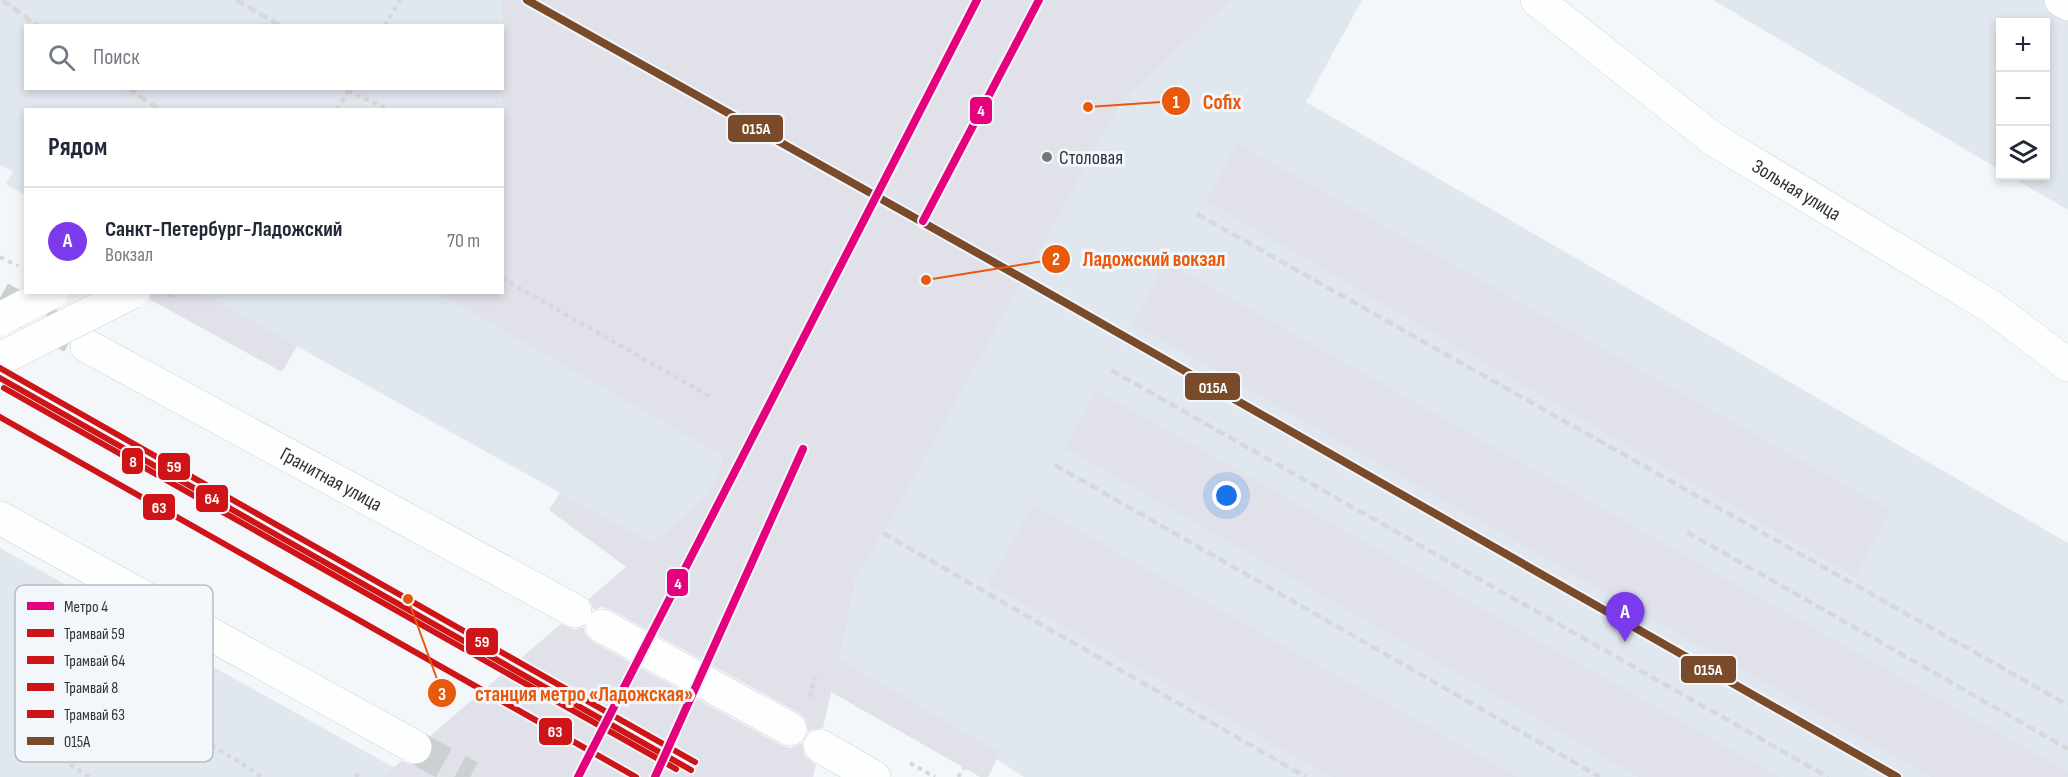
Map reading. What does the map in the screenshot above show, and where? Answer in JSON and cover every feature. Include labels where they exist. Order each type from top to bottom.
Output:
[{"type":"street","name":"Зольная улица","points":[[1537,0],[1713,139],[1990,306],[2068,365]]},
{"type":"street","points":[[2061,0],[2068,4]]},
{"type":"street","points":[[0,319],[48,294]]},
{"type":"street","points":[[0,359],[128,294]]},
{"type":"street","name":"Гранитная улица","points":[[87,346],[789,729]]},
{"type":"street","points":[[0,518],[121,585]]},
{"type":"street","points":[[213,636],[415,747]]},
{"type":"street","points":[[820,746],[874,777]]},
{"type":"path","points":[[386,24],[400,0]]},
{"type":"path","points":[[339,108],[349,90],[386,108]]},
{"type":"path","points":[[0,257],[24,270]]},
{"type":"path","points":[[504,279],[710,396]]},
{"type":"path","points":[[213,747],[261,777]]},
{"type":"path","points":[[66,762],[89,777]]},
{"type":"path","points":[[958,777],[964,768]]},
{"type":"shaded area","points":[[0,0],[1362,0],[1306,102],[2068,543],[2068,777],[1024,777],[838,659],[856,577],[809,554],[652,544],[203,294],[504,294],[504,108],[24,108],[24,194],[6,184],[13,172],[0,165]]},
{"type":"shaded area","points":[[1713,0],[2068,0],[2068,210],[2017,180],[2050,180],[2050,18],[1996,18],[1996,168]]},
{"type":"shaded area","points":[[0,548],[66,585],[15,585],[15,762],[213,762],[213,667],[411,777],[0,777]]},
{"type":"building","points":[[502,0],[1230,0],[1121,102],[883,533],[856,577],[839,659],[1000,753],[988,777],[980,777],[831,692],[823,728],[808,732],[806,720],[799,713],[611,610],[602,607],[594,610],[589,599],[626,567],[549,510],[560,493],[652,543],[710,494],[723,456],[440,294],[504,294],[504,108],[502,108],[502,90],[504,90],[504,24],[502,24]]},
{"type":"building","points":[[1237,143],[1891,511],[1855,577],[1206,201]]},
{"type":"building","points":[[1167,262],[2068,772],[2068,777],[1931,777],[1132,323]]},
{"type":"building","points":[[150,294],[205,294],[297,346],[282,372],[149,299]]},
{"type":"building","points":[[1096,390],[1780,777],[1639,777],[1065,448]]},
{"type":"building","points":[[1033,505],[1518,777],[1332,777],[988,584]]},
{"type":"building","points":[[561,624],[575,630],[583,627],[586,636],[593,642],[781,745],[791,748],[802,743],[804,756],[816,765],[813,777],[383,777],[401,761],[415,766],[425,763],[431,757],[434,747],[430,736]]},
{"type":"tunnel","points":[[0,298],[81,342]]},
{"type":"tunnel","points":[[415,747],[470,777]]},
{"type":"railway","points":[[2,0],[35,24]]},
{"type":"railway","points":[[236,0],[278,24]]},
{"type":"railway","points":[[131,90],[157,108]]},
{"type":"railway","points":[[1197,214],[2068,705]]},
{"type":"railway","points":[[1111,370],[1828,777]]},
{"type":"railway","points":[[1055,465],[1600,777]]},
{"type":"railway","points":[[1687,532],[2068,749]]},
{"type":"railway","points":[[883,533],[1306,777]]},
{"type":"metro line","name":"4","points":[[578,777],[977,0]]},
{"type":"metro line","name":"4","points":[[923,221],[1039,0]]},
{"type":"metro line","name":"4","points":[[655,777],[803,449]]},
{"type":"tram line","name":"59","points":[[0,368],[695,762]]},
{"type":"tram line","name":"64","points":[[0,378],[691,770]]},
{"type":"tram line","name":"8","points":[[4,388],[676,769]]},
{"type":"tram line","name":"63","points":[[0,417],[636,777]]},
{"type":"transit line","name":"015А","points":[[527,0],[1029,282],[1897,777]]},
{"type":"place","name":"Cofix","points":[[1088,107]]},
{"type":"place","name":"Столовая","points":[[1047,157]]},
{"type":"place","name":"Ладожский вокзал","points":[[926,280]]},
{"type":"place","name":"станция метро «Ладожская»","points":[[408,599]]},
{"type":"place","name":"Санкт-Петербург-Ладожский","points":[[1625,642]]}]
